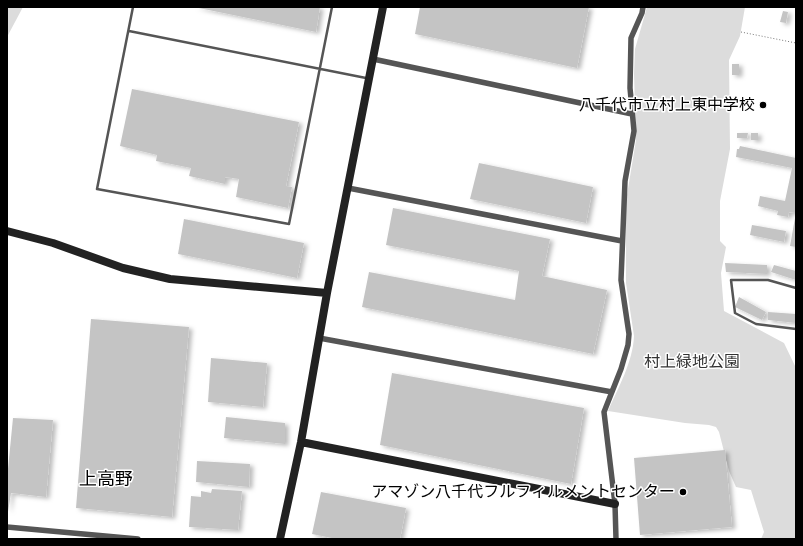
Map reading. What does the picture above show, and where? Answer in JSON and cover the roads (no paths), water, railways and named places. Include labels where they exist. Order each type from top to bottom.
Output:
[{"type":"street","points":[[280,539],[301,442],[327,293],[383,7]]},
{"type":"street","points":[[616,539],[615,504],[604,412],[621,369],[628,345],[629,334],[621,280],[625,181],[634,131],[630,88],[631,38],[642,13],[643,7]]},
{"type":"street","points":[[373,59],[632,114]]},
{"type":"street","points":[[348,188],[622,241]]},
{"type":"street","points":[[7,231],[53,243],[123,268],[170,278],[327,293]]},
{"type":"street","points":[[319,338],[612,392]]},
{"type":"street","points":[[301,442],[615,504]]},
{"type":"street","points":[[7,528],[138,539]]},
{"type":"lane","points":[[133,7],[97,188],[289,224],[332,7]]},
{"type":"lane","points":[[129,31],[369,79]]},
{"type":"lane","points":[[796,288],[768,280],[731,280],[735,313],[756,324],[796,329]]},
{"type":"place","name":"八千代市立村上東中学校","points":[[763,105]]},
{"type":"place","name":"アマゾン八千代フルフィルメントセンター","points":[[683,492]]},
{"type":"district","name":"上高野","points":[[106,480]]},
{"type":"park label","name":"村上緑地公園","points":[[692,362]]}]
